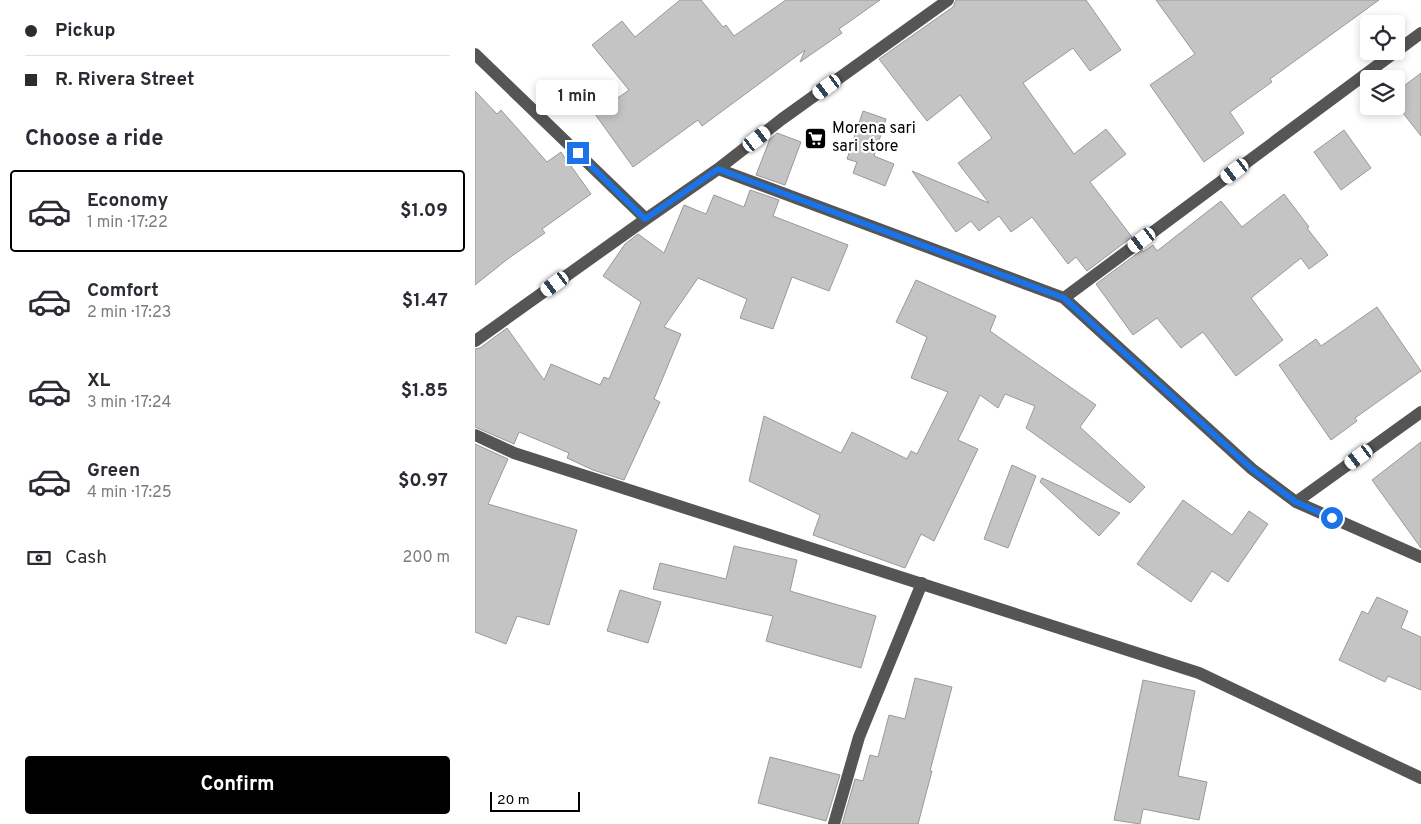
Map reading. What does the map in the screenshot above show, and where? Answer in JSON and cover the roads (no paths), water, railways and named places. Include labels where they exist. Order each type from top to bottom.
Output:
[{"type":"street","points":[[475,341],[718,169],[782,119],[948,0]]},
{"type":"street","points":[[1064,298],[1421,33]]},
{"type":"street","points":[[478,61],[645,219]]},
{"type":"street","points":[[718,169],[1064,298],[1252,469],[1296,502],[1421,557]]},
{"type":"street","points":[[1296,502],[1421,412]]},
{"type":"street","points":[[475,435],[514,453],[1199,673],[1421,778]]},
{"type":"street","points":[[834,824],[859,737],[922,583]]},
{"type":"place","name":"Morena sari sari store","points":[[816,138]]}]
